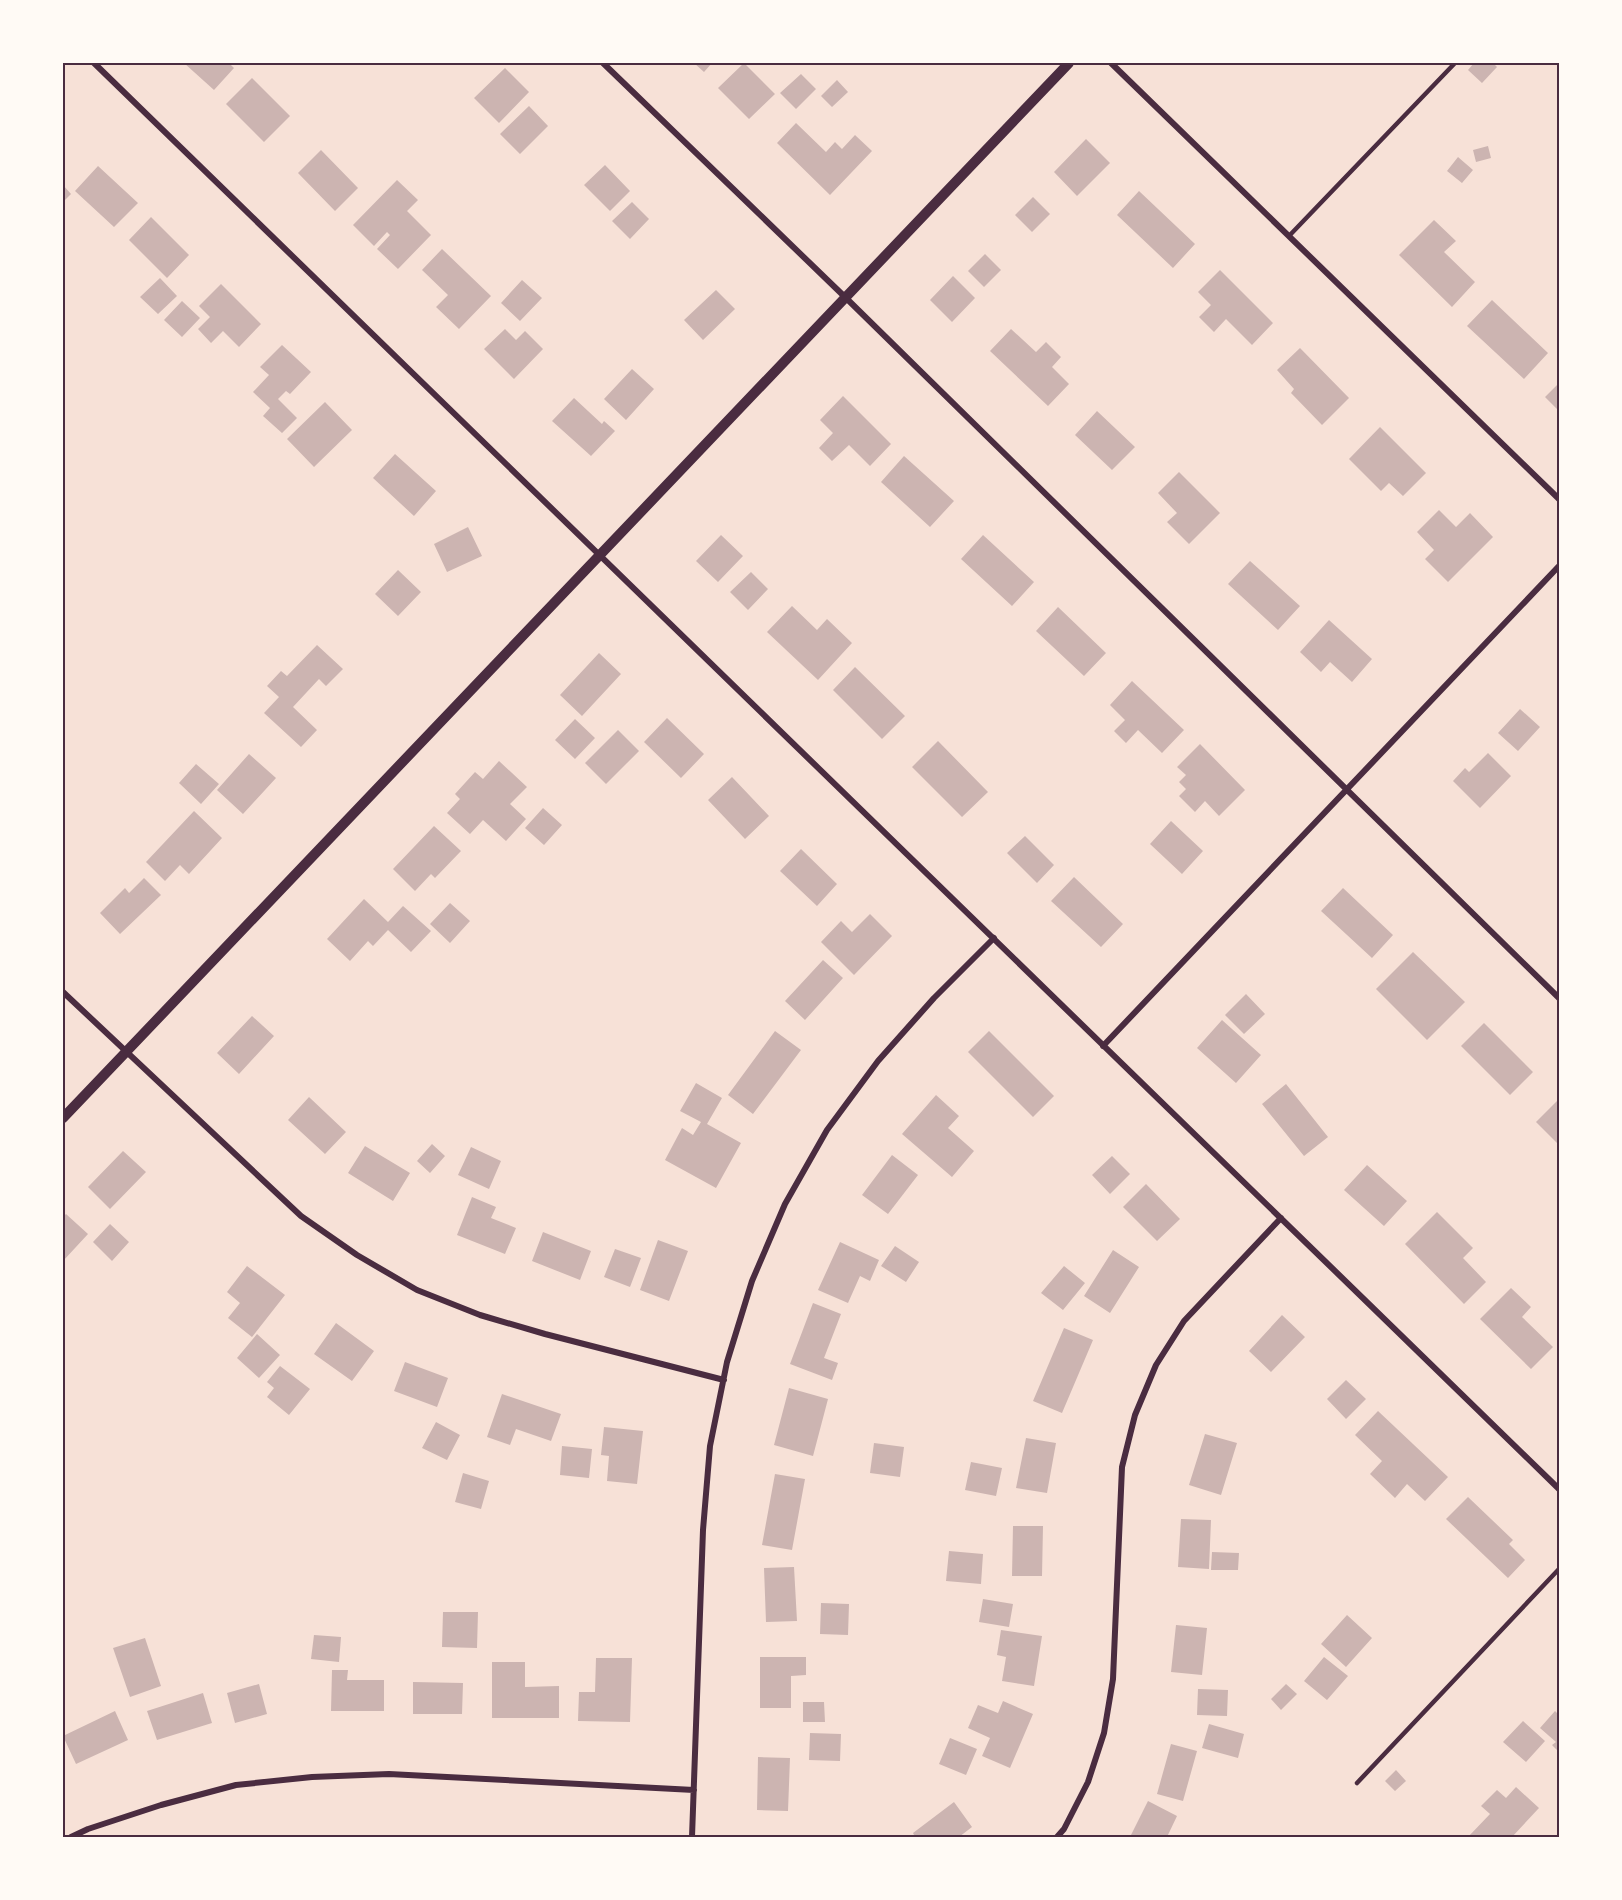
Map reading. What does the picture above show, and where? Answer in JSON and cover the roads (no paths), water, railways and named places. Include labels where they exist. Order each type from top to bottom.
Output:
[{"type":"street","points":[[94,63],[1559,1489]]},
{"type":"street","points":[[603,63],[846,298],[1559,998]]},
{"type":"street","points":[[63,1118],[1068,63]]},
{"type":"street","points":[[1111,63],[1559,499]]},
{"type":"street","points":[[1103,1046],[1559,566]]},
{"type":"street","points":[[692,1837],[704,1520],[710,1446],[727,1362],[752,1281],[785,1204],[827,1130],[878,1061],[934,998],[994,938]]},
{"type":"street","points":[[63,992],[302,1216],[357,1255],[417,1290],[480,1315],[724,1380]]},
{"type":"street","points":[[1057,1837],[1064,1829],[1088,1782],[1104,1733],[1113,1679],[1122,1467],[1135,1415],[1156,1365],[1184,1321],[1281,1218]]},
{"type":"street","points":[[71,1837],[88,1828],[236,1785],[312,1777],[389,1774],[694,1790]]},
{"type":"lane","points":[[1289,236],[1455,63]]},
{"type":"lane","points":[[1357,1783],[1559,1569]]}]
